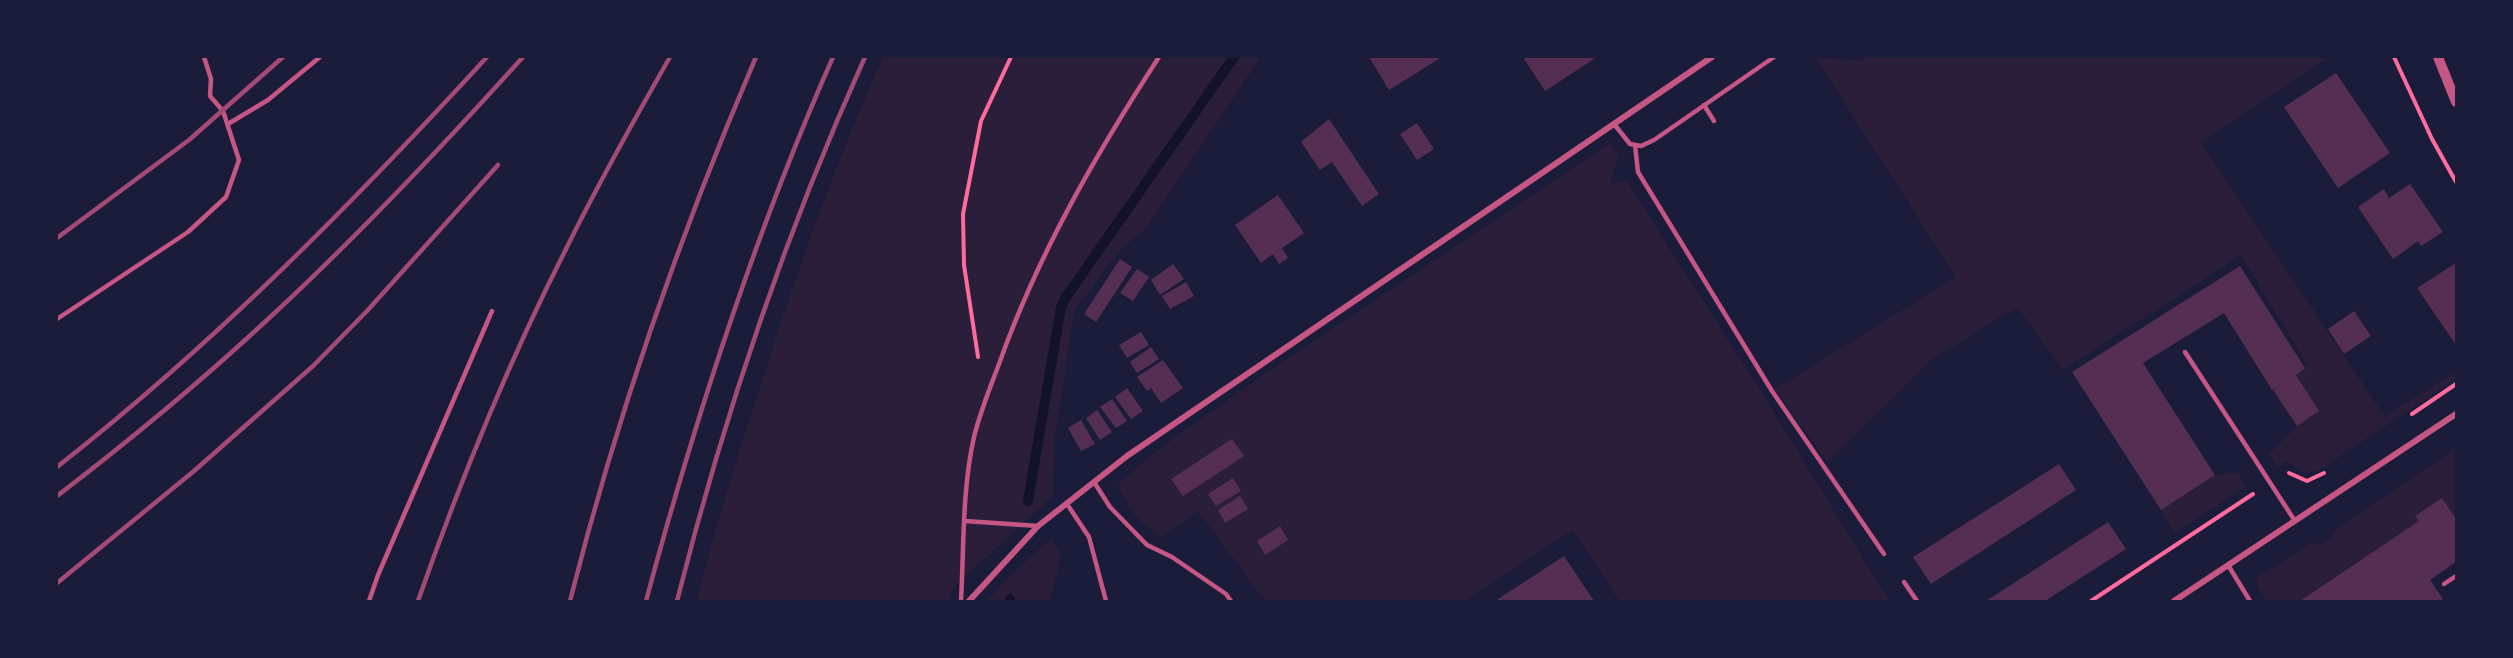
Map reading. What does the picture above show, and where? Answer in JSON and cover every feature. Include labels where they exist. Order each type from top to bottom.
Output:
[{"type":"street","points":[[969,601],[1038,526],[1127,456],[1712,57]]},
{"type":"street","points":[[2438,57],[2456,102]]},
{"type":"street","points":[[2174,601],[2456,414]]},
{"type":"lane","points":[[57,319],[188,232],[226,197],[239,160],[223,111],[210,96],[211,79],[204,57]]},
{"type":"lane","points":[[228,124],[268,100],[320,57]]},
{"type":"lane","points":[[961,601],[965,521],[974,438],[1012,325],[1056,230],[1107,137],[1159,57]]},
{"type":"lane","points":[[1614,124],[1630,144],[1641,146],[1654,140],[1774,57]]},
{"type":"lane","points":[[1704,105],[1714,121]]},
{"type":"lane","points":[[1635,145],[1638,172],[1650,192],[1772,391],[1884,554]]},
{"type":"lane","points":[[369,601],[378,575],[492,311]]},
{"type":"lane","points":[[2185,351],[2295,521]]},
{"type":"lane","points":[[1094,482],[1110,507],[1147,545],[1172,557],[1226,594],[1231,601]]},
{"type":"lane","points":[[1067,504],[1089,537],[1106,601]]},
{"type":"lane","points":[[965,521],[1038,526]]},
{"type":"lane","points":[[2228,565],[2250,601]]},
{"type":"lane","points":[[2444,584],[2456,576]]},
{"type":"lane","points":[[1904,582],[1917,601]]},
{"type":"path","points":[[986,399],[973,333],[964,265],[963,214],[981,121],[1011,57]]},
{"type":"path","points":[[2394,57],[2432,139],[2456,182]]},
{"type":"shaded area","points":[[883,57],[1261,57],[1147,227],[1118,252],[1074,312],[1055,438],[1053,496],[953,588],[950,601],[697,601],[730,482],[793,287],[835,171]]},
{"type":"shaded area","points":[[1815,57],[1862,61],[1867,57],[2330,57],[2201,142],[2385,417],[2456,371],[2456,379],[2321,469],[2306,474],[2286,461],[2277,467],[2269,454],[2297,426],[2319,411],[2296,375],[2308,366],[2241,255],[2063,370],[2017,307],[1931,360],[1827,462],[1775,389],[1956,277]]},
{"type":"shaded area","points":[[1610,143],[1618,156],[1610,185],[1626,180],[1764,396],[1889,601],[1619,601],[1573,530],[1465,601],[1265,601],[1198,511],[1162,537],[1135,515],[1118,484],[1163,446],[1252,383]]},
{"type":"shaded area","points":[[2456,448],[2456,562],[2428,581],[2441,601],[2267,601],[2257,586],[2256,578],[2312,543],[2319,545],[2333,536],[2332,532]]},
{"type":"shaded area","points":[[2238,473],[2246,487],[2175,533],[2161,510],[2215,475]]},
{"type":"shaded area","points":[[1051,539],[1061,554],[1050,601],[987,601],[1011,574]]},
{"type":"building","points":[[1369,57],[1442,57],[1389,90]]},
{"type":"building","points":[[1523,57],[1597,57],[1545,91]]},
{"type":"building","points":[[2336,73],[2390,153],[2338,188],[2284,107]]},
{"type":"building","points":[[1329,119],[1379,194],[1362,206],[1332,162],[1320,170],[1301,142]]},
{"type":"building","points":[[1417,123],[1434,149],[1417,160],[1400,134]]},
{"type":"building","points":[[2410,184],[2443,232],[2421,246],[2418,241],[2393,259],[2358,207],[2384,189],[2389,198]]},
{"type":"building","points":[[1278,195],[1304,233],[1282,248],[1288,258],[1279,264],[1273,254],[1261,263],[1235,225]]},
{"type":"building","points":[[1120,259],[1132,267],[1096,322],[1084,314]]},
{"type":"building","points":[[2456,263],[2456,345],[2417,288]]},
{"type":"building","points":[[1173,264],[1184,279],[1160,295],[1151,280]]},
{"type":"building","points":[[2240,266],[2305,368],[2296,375],[2319,411],[2297,426],[2273,390],[2281,384],[2272,390],[2224,313],[2143,363],[2215,475],[2161,510],[2072,372]]},
{"type":"building","points":[[1137,269],[1149,277],[1133,301],[1120,293]]},
{"type":"building","points":[[1186,282],[1194,296],[1170,309],[1162,296]]},
{"type":"building","points":[[2354,311],[2371,336],[2344,354],[2328,329]]},
{"type":"building","points":[[1141,332],[1149,345],[1127,358],[1119,345]]},
{"type":"building","points":[[1151,347],[1159,359],[1137,373],[1130,362]]},
{"type":"building","points":[[1163,360],[1183,388],[1161,403],[1151,388],[1147,391],[1137,377]]},
{"type":"building","points":[[1127,388],[1143,411],[1131,419],[1115,397]]},
{"type":"building","points":[[1112,399],[1127,421],[1116,428],[1100,407]]},
{"type":"building","points":[[1097,410],[1112,432],[1100,440],[1086,418]]},
{"type":"building","points":[[1081,420],[1095,444],[1081,451],[1068,428]]},
{"type":"building","points":[[1232,439],[1244,456],[1183,496],[1171,479]]},
{"type":"building","points":[[2059,464],[2076,490],[1931,584],[1913,557]]},
{"type":"building","points":[[1233,478],[1241,491],[1216,506],[1208,494]]},
{"type":"building","points":[[1240,496],[1248,509],[1225,523],[1218,510]]},
{"type":"building","points":[[2442,498],[2456,519],[2456,562],[2430,580],[2443,599],[2440,601],[2300,601],[2419,521],[2415,516]]},
{"type":"building","points":[[2108,522],[2126,549],[2045,601],[1986,601]]},
{"type":"building","points":[[1280,526],[1288,540],[1265,555],[1257,541]]},
{"type":"building","points":[[1564,556],[1594,601],[1495,601]]},
{"type":"waterway","points":[[1028,501],[1061,307],[1234,57]]},
{"type":"railway","points":[[57,238],[189,140],[283,57]]},
{"type":"railway","points":[[57,467],[172,371],[281,271],[385,166],[487,57]]},
{"type":"railway","points":[[57,496],[189,389],[300,290],[398,192],[523,57]]},
{"type":"railway","points":[[418,601],[468,467],[524,335],[591,200],[670,57]]},
{"type":"railway","points":[[570,601],[608,462],[652,326],[701,191],[756,57]]},
{"type":"railway","points":[[646,601],[685,462],[729,325],[778,190],[833,57]]},
{"type":"railway","points":[[677,601],[715,462],[759,325],[809,190],[865,57]]},
{"type":"railway","points":[[57,583],[194,471],[313,366],[367,311],[498,165]]}]
